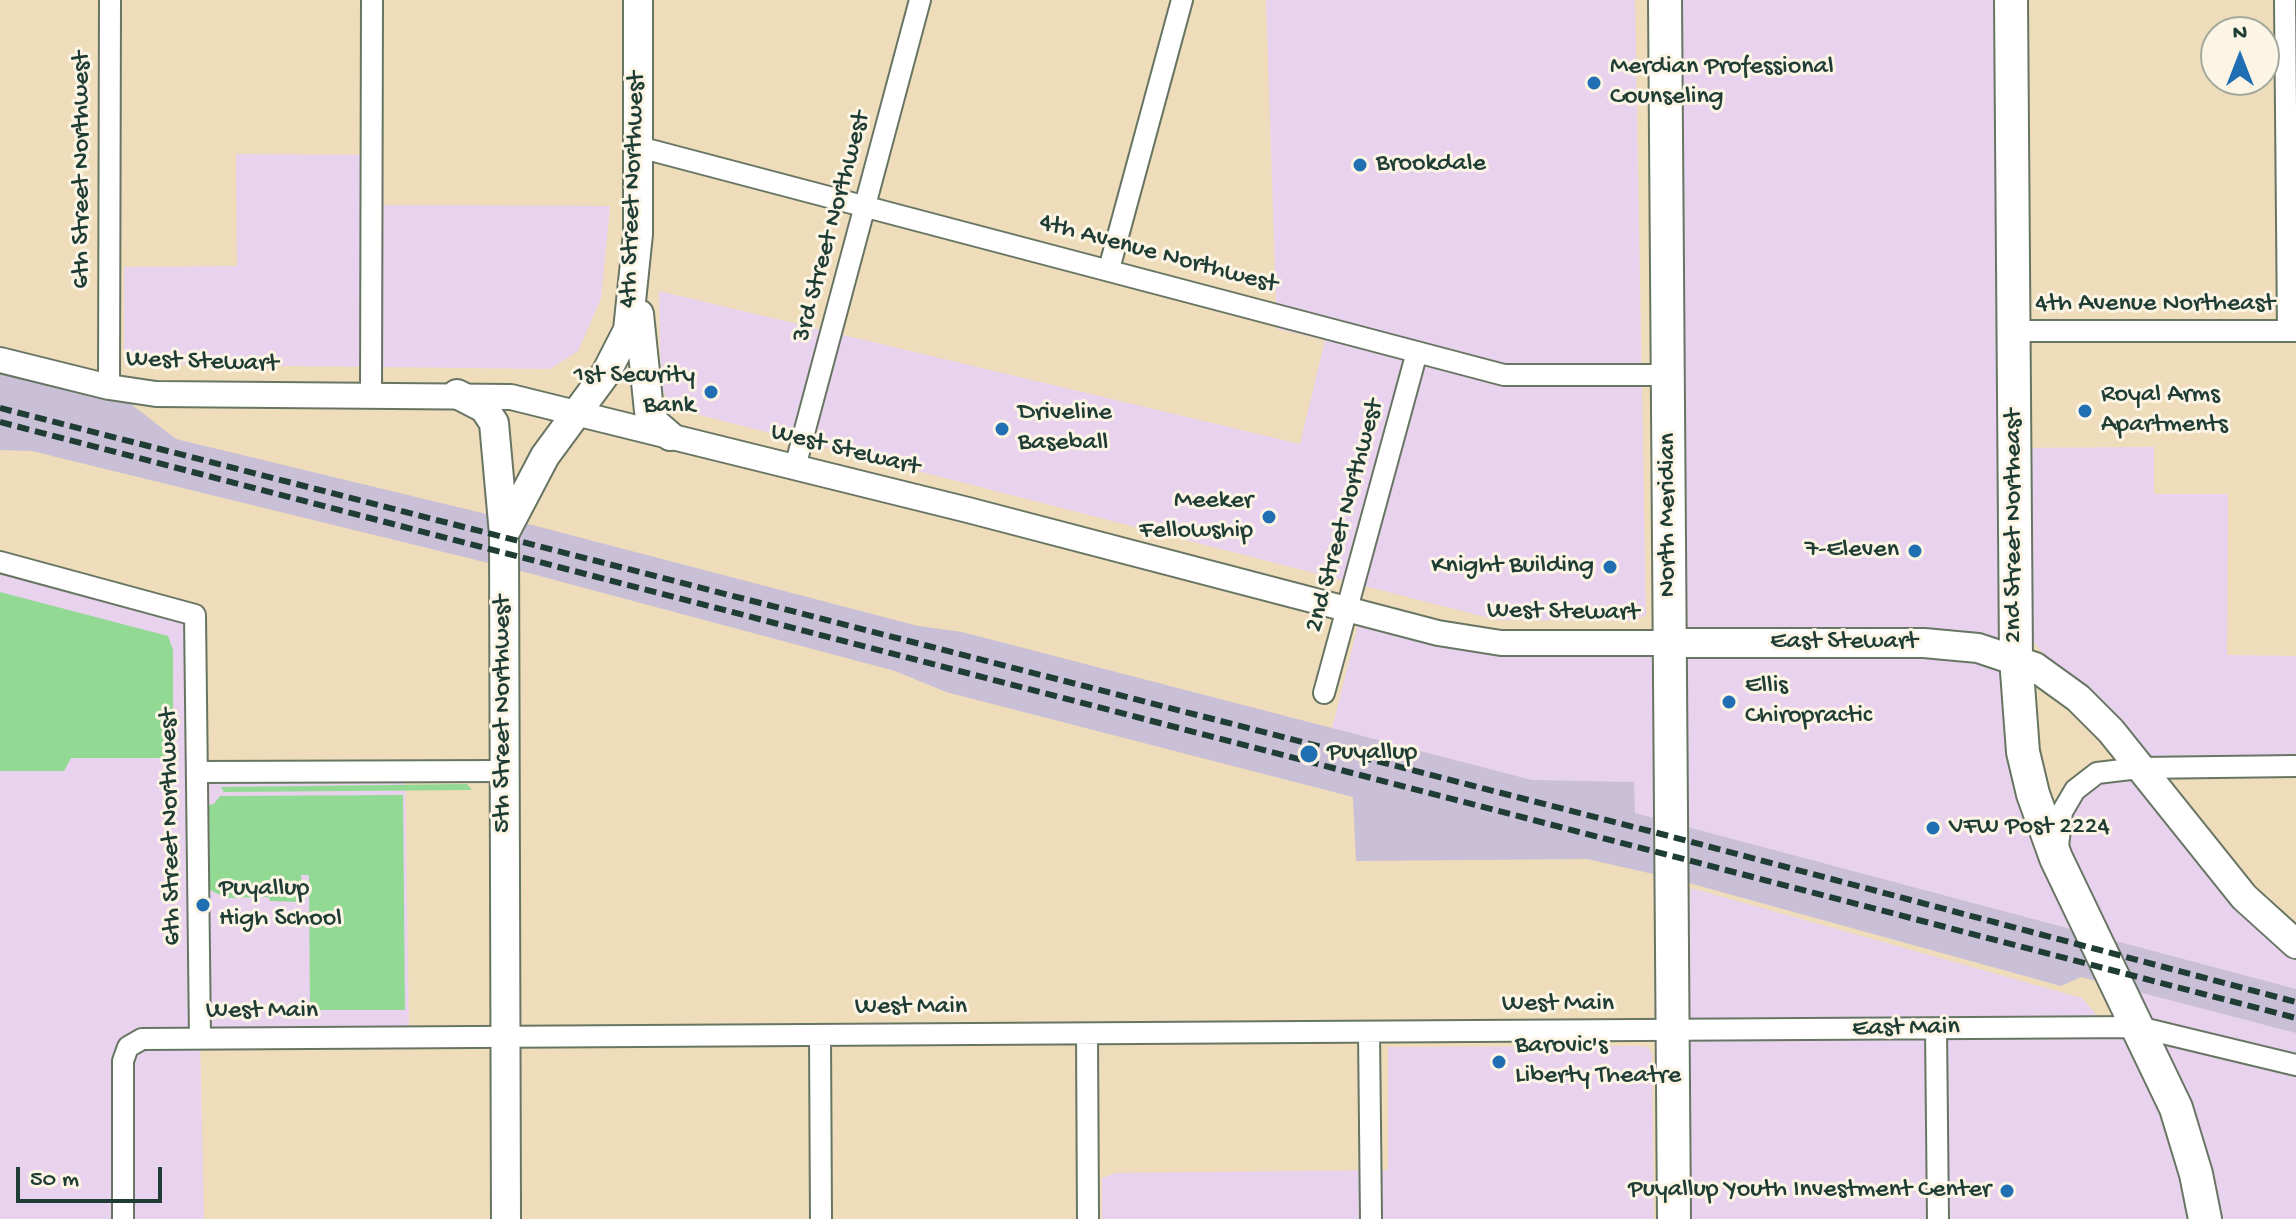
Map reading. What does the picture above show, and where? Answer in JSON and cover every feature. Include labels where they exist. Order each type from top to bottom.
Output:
[{"type":"main road","name":"4th Street Northwest","points":[[577,413],[624,341],[632,310],[639,147],[638,0]]},
{"type":"main road","name":"North Meridian","points":[[1665,0],[1674,1219]]},
{"type":"main road","name":"2nd Street Northeast","points":[[2011,0],[2016,658],[2023,752],[2033,794],[2056,858],[2176,1108],[2196,1174],[2205,1219]]},
{"type":"main road","points":[[636,272],[645,396],[655,423],[670,436]]},
{"type":"main road","points":[[457,394],[484,408],[494,423],[504,534]]},
{"type":"main road","name":"5th Street Northwest","points":[[506,1219],[504,534],[545,456],[577,413]]},
{"type":"main road","name":"East Stewart","points":[[1670,643],[1924,643],[1978,648],[2016,658]]},
{"type":"main road","points":[[2016,658],[2055,679],[2111,731],[2244,897],[2296,944]]},
{"type":"street","name":"6th Street Northwest","points":[[109,387],[110,0]]},
{"type":"street","points":[[371,393],[372,0]]},
{"type":"street","name":"3rd Street Northwest","points":[[795,467],[920,0]]},
{"type":"street","points":[[1109,269],[1182,0]]},
{"type":"street","points":[[2285,0],[2292,331]]},
{"type":"street","name":"4th Avenue Northwest","points":[[639,147],[865,204],[1504,375],[1668,375]]},
{"type":"street","name":"4th Avenue Northeast","points":[[2014,331],[2292,331]]},
{"type":"street","name":"2nd Street Northwest","points":[[1324,693],[1417,352]]},
{"type":"street","name":"West Stewart","points":[[0,360],[109,387],[156,394],[371,393],[511,397],[795,467],[1348,611],[1501,643],[1670,643]]},
{"type":"street","name":"6th Street Northwest","points":[[0,562],[195,615],[200,1038]]},
{"type":"street","points":[[2056,858],[2062,812],[2075,790],[2097,773],[2139,768],[2296,766]]},
{"type":"street","points":[[197,772],[504,771]]},
{"type":"street","name":"East Main","points":[[1673,1031],[2138,1027],[2296,1065]]},
{"type":"street","points":[[1936,1029],[1938,1219]]},
{"type":"street","name":"West Main","points":[[123,1219],[123,1061],[131,1043],[148,1039],[1673,1031]]},
{"type":"street","points":[[1369,1032],[1371,1219]]},
{"type":"street","points":[[1087,1034],[1088,1219]]},
{"type":"street","points":[[820,1035],[821,1219]]},
{"type":"shaded area","points":[[1266,0],[1635,0],[1646,615],[1634,621],[1497,620],[673,408],[661,389],[659,291],[1300,444],[1325,340],[1277,329]]},
{"type":"shaded area","points":[[1665,0],[2011,0],[2015,448],[2154,447],[2154,494],[2228,494],[2227,655],[2296,656],[2296,766],[2141,768],[2296,944],[2296,989],[1635,813],[1634,783],[1532,780],[1332,728],[1361,613],[1438,633],[1670,643]],"holes":[[[2028,635],[2138,768],[2075,790],[2056,855],[2019,725]]]},
{"type":"shaded area","points":[[236,154],[383,155],[384,205],[610,206],[601,299],[578,351],[550,369],[124,364],[124,267],[237,266]]},
{"type":"shaded area","points":[[0,360],[109,387],[176,439],[536,526],[918,626],[962,632],[1532,780],[1634,782],[1635,813],[2296,989],[2296,1033],[2081,977],[2061,986],[1671,878],[1587,859],[1356,861],[1353,797],[946,692],[895,671],[521,571],[32,451],[0,450]]},
{"type":"shaded area","name":"Puyallup High School","points":[[0,562],[195,615],[197,772],[405,771],[409,1037],[200,1038],[204,1219],[0,1219]]},
{"type":"shaded area","points":[[1691,888],[2082,998],[2107,1027],[2137,1027],[2119,987],[2296,1033],[2296,1219],[1674,1219],[1673,1031]]},
{"type":"shaded area","points":[[1388,1047],[1648,1047],[1652,1054],[1654,1219],[1102,1219],[1102,1178],[1115,1173],[1388,1170]]},
{"type":"green space","points":[[0,592],[168,636],[173,650],[173,804],[169,804],[168,758],[71,758],[64,771],[0,771]]},
{"type":"green space","points":[[467,784],[472,790],[224,792],[221,787]]},
{"type":"green space","points":[[403,795],[405,1010],[310,1010],[309,875],[301,875],[302,902],[270,901],[269,897],[226,898],[210,890],[209,805],[220,796]]},
{"type":"railway","points":[[0,408],[1669,836],[2296,1002]]},
{"type":"railway","points":[[0,422],[2296,1018]]},
{"type":"place","name":"Merdian Professional Counseling","points":[[1594,83]]},
{"type":"place","name":"Brookdale","points":[[1360,165]]},
{"type":"place","name":"1st Security Bank","points":[[711,392]]},
{"type":"place","name":"Royal Arms Apartments","points":[[2085,411]]},
{"type":"place","name":"Driveline Baseball","points":[[1002,429]]},
{"type":"place","name":"Meeker Fellowship","points":[[1269,517]]},
{"type":"place","name":"7-Eleven","points":[[1915,551]]},
{"type":"place","name":"Knight Building","points":[[1610,567]]},
{"type":"place","name":"Ellis Chiropractic","points":[[1729,702]]},
{"type":"place","name":"Puyallup","points":[[1309,754]]},
{"type":"place","name":"VFW Post 2224","points":[[1933,828]]},
{"type":"place","name":"Puyallup High School","points":[[203,905]]},
{"type":"place","name":"Barovic's Liberty Theatre","points":[[1499,1062]]},
{"type":"place","name":"Puyallup Youth Investment Center","points":[[2007,1191]]}]
